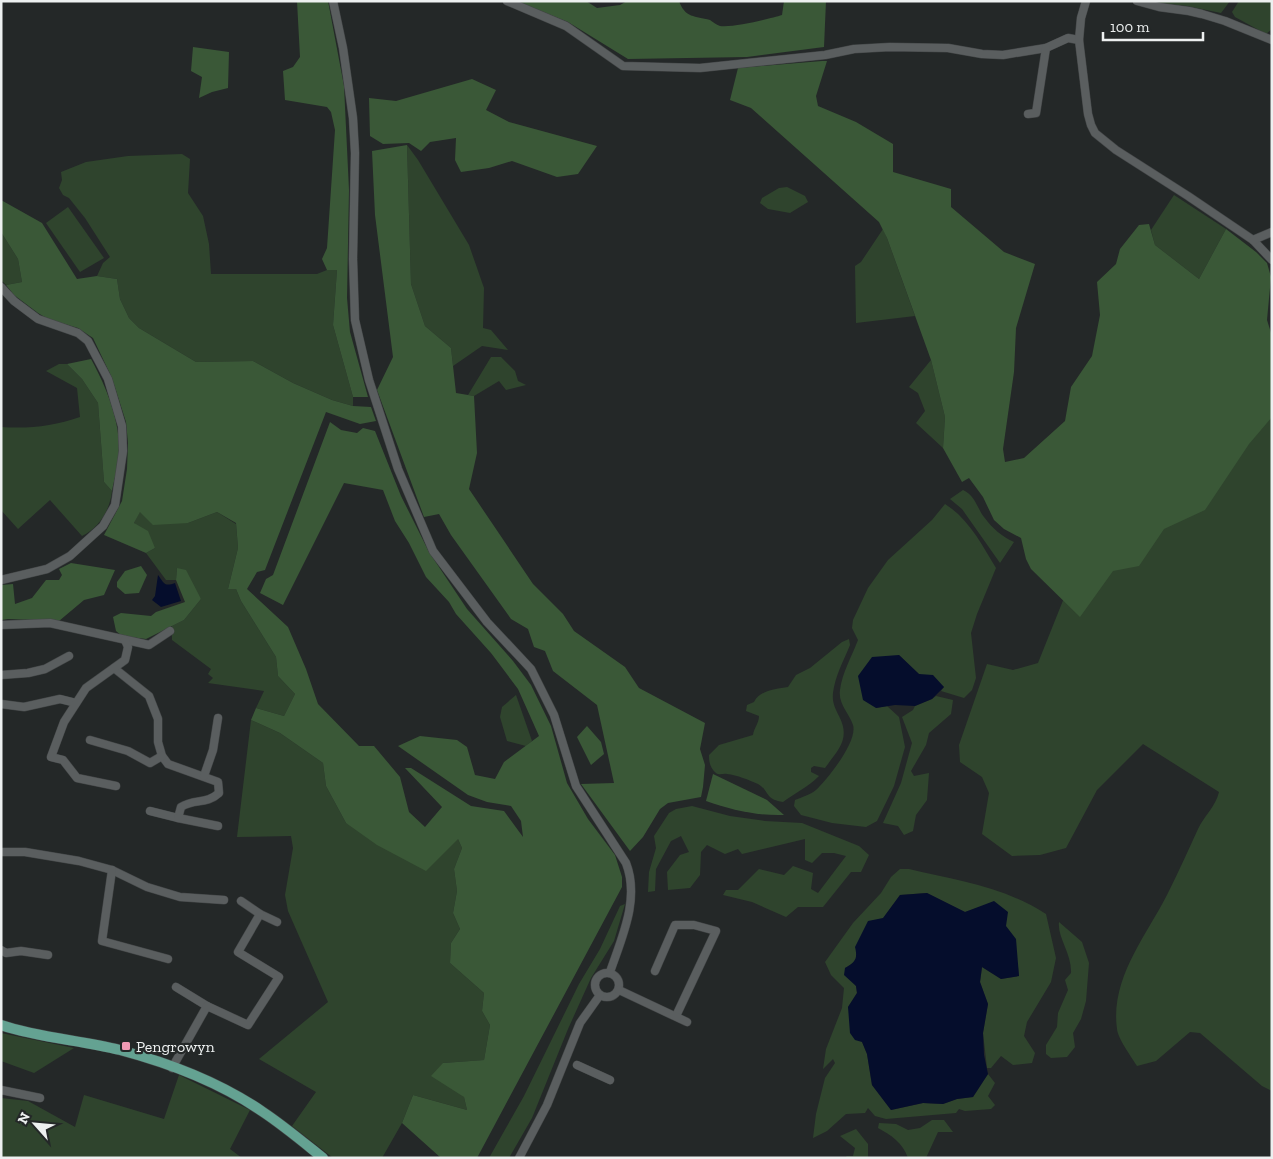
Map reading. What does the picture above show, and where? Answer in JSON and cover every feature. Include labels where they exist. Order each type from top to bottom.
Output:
[{"type":"main road","points":[[1,1025],[40,1035],[122,1050],[207,1080],[263,1112],[323,1158]]},
{"type":"street","points":[[333,1],[345,55],[353,118],[355,153],[353,260],[355,320],[369,380],[398,469],[433,551],[487,622],[531,669],[554,715],[576,786],[626,862],[630,874],[632,896],[626,923],[610,972]]},
{"type":"street","points":[[507,1],[566,26],[623,66],[700,68],[882,47],[948,48],[982,54],[1003,55],[1046,48],[1068,38],[1079,40]]},
{"type":"street","points":[[1086,1],[1081,18],[1079,40],[1088,114],[1090,125],[1095,133],[1116,150],[1252,240],[1271,256]]},
{"type":"street","points":[[1137,1],[1159,7],[1190,11],[1220,20],[1272,40]]},
{"type":"street","points":[[1028,114],[1036,113],[1046,48]]},
{"type":"street","points":[[1252,240],[1272,232]]},
{"type":"street","points":[[1,286],[14,301],[38,319],[78,333],[88,340],[108,379],[122,426],[123,451],[115,505],[103,526],[70,556],[47,569],[1,580]]},
{"type":"street","points":[[1,625],[50,623],[149,645],[170,631]]},
{"type":"street","points":[[116,786],[77,778],[63,760],[51,757],[64,722],[86,688],[125,660],[128,647],[125,640]]},
{"type":"street","points":[[1,676],[45,669],[69,656]]},
{"type":"street","points":[[114,668],[149,696],[158,719],[158,742],[162,756],[168,764],[218,782],[219,793],[212,800],[189,802],[181,807],[178,818]]},
{"type":"street","points":[[1,704],[24,707],[60,699],[76,703]]},
{"type":"street","points":[[204,776],[213,750],[218,718]]},
{"type":"street","points":[[90,740],[128,750],[150,763],[162,756]]},
{"type":"street","points":[[150,811],[218,826]]},
{"type":"street","points":[[1,852],[25,852],[79,861],[112,870],[147,887],[180,897],[224,900]]},
{"type":"street","points":[[112,870],[102,941],[168,959]]},
{"type":"street","points":[[240,901],[277,922]]},
{"type":"street","points":[[176,986],[207,1006],[248,1025],[279,977],[238,952],[260,914]]},
{"type":"street","points":[[655,971],[675,925],[694,925],[716,931],[676,1016]]},
{"type":"street","points":[[1,950],[6,953],[21,952],[48,955]]},
{"type":"street","points":[[610,972],[619,979],[619,990]]},
{"type":"street","points":[[610,972],[600,975],[595,981],[596,989],[600,995],[610,997],[619,990]]},
{"type":"street","points":[[619,990],[688,1022]]},
{"type":"street","points":[[519,1158],[547,1105],[580,1023],[600,995]]},
{"type":"street","points":[[172,1068],[207,1006]]},
{"type":"street","points":[[577,1065],[610,1080]]},
{"type":"street","points":[[1,1090],[40,1098]]},
{"type":"green space","points":[[297,1],[328,1],[344,86],[349,190],[347,298],[350,332],[368,397],[353,397],[333,325],[337,270],[327,270],[322,259],[327,248],[335,130],[331,112],[327,107],[285,100],[283,71],[293,67],[300,57]]},
{"type":"green space","points":[[516,1],[586,1],[597,8],[620,5],[627,1],[679,1],[684,11],[695,17],[710,20],[720,26],[733,26],[782,15],[784,1],[826,1],[824,47],[747,57],[628,59],[568,22]]},
{"type":"green space","points":[[1157,1],[1230,1],[1221,13],[1187,6],[1157,3]]},
{"type":"green space","points":[[1239,1],[1272,1],[1272,29],[1266,34],[1235,17],[1232,12]]},
{"type":"green space","points":[[193,47],[229,52],[228,88],[199,98],[202,77],[191,71]]},
{"type":"green space","points":[[827,61],[816,96],[818,106],[856,122],[893,144],[893,172],[951,189],[951,207],[1004,252],[1035,264],[1016,328],[1014,372],[1003,449],[1005,462],[1024,458],[1065,421],[1071,387],[1092,356],[1100,315],[1097,282],[1116,264],[1120,249],[1139,225],[1149,224],[1155,245],[1199,279],[1226,229],[1267,263],[1271,277],[1267,320],[1272,336],[1272,417],[1249,444],[1205,510],[1164,529],[1139,566],[1113,571],[1080,617],[1031,569],[1026,559],[1021,538],[1004,529],[994,520],[983,497],[969,478],[962,482],[943,448],[945,417],[931,360],[887,238],[879,222],[751,108],[730,100],[738,68]]},
{"type":"green space","points":[[472,79],[496,90],[486,110],[509,122],[597,146],[578,174],[557,177],[512,161],[489,168],[461,172],[455,160],[456,138],[430,142],[421,151],[409,143],[383,144],[370,136],[369,98],[396,101]]},
{"type":"green space","points":[[407,145],[469,245],[484,288],[483,328],[491,330],[508,350],[482,346],[453,366],[451,348],[425,326],[411,284]]},
{"type":"green space","points":[[407,145],[411,284],[425,326],[451,348],[456,393],[474,396],[477,453],[469,489],[533,584],[563,614],[574,631],[625,667],[639,688],[705,723],[700,749],[705,765],[701,797],[668,803],[660,809],[643,837],[630,851],[581,784],[614,783],[597,705],[553,671],[545,651],[534,647],[528,629],[511,619],[451,535],[439,514],[424,517],[377,390],[393,357],[375,215],[372,151]]},
{"type":"green space","points":[[182,154],[190,159],[188,193],[203,216],[209,244],[211,274],[317,274],[327,270],[337,270],[333,325],[353,397],[353,406],[332,400],[293,383],[253,361],[196,362],[139,328],[129,318],[120,299],[117,279],[97,276],[103,263],[110,257],[85,218],[69,198],[63,195],[59,188],[62,180],[61,172],[86,162],[128,156]]},
{"type":"green space","points":[[787,187],[805,196],[808,202],[790,213],[768,209],[760,203],[762,198],[779,188]]},
{"type":"green space","points":[[1174,195],[1226,229],[1199,279],[1155,245],[1151,230]]},
{"type":"green space","points":[[1,200],[42,223],[77,279],[97,276],[117,279],[120,299],[129,318],[139,328],[196,362],[253,361],[293,383],[332,400],[353,406],[371,407],[376,421],[360,424],[326,412],[265,570],[257,572],[247,589],[288,627],[306,669],[318,704],[359,746],[374,746],[400,777],[409,812],[425,827],[442,807],[405,768],[411,768],[471,806],[504,811],[523,837],[521,821],[511,806],[487,802],[468,795],[398,746],[420,736],[457,740],[467,747],[475,775],[495,779],[504,762],[539,736],[518,689],[491,653],[426,577],[409,543],[395,521],[383,490],[344,483],[283,605],[260,593],[266,579],[273,575],[330,422],[341,430],[357,433],[363,428],[375,431],[401,496],[429,552],[467,609],[513,661],[531,685],[551,726],[567,783],[588,819],[615,855],[622,877],[622,887],[477,1158],[441,1158],[402,1123],[413,1095],[467,1110],[464,1097],[431,1076],[443,1063],[484,1060],[490,1025],[482,1011],[484,993],[450,963],[451,943],[460,929],[453,913],[457,891],[454,869],[462,848],[458,839],[426,871],[377,845],[346,823],[326,786],[323,763],[280,733],[251,720],[256,708],[284,716],[295,694],[278,676],[276,657],[241,601],[236,589],[228,589],[238,548],[236,523],[217,512],[188,523],[153,525],[140,512],[134,523],[148,531],[155,548],[146,553],[104,535],[122,501],[127,469],[128,443],[126,422],[112,378],[93,338],[78,328],[48,319],[38,313],[14,295],[6,285],[22,282],[18,259],[1,232]]},
{"type":"green space","points":[[68,207],[104,258],[80,272],[46,223]]},
{"type":"green space","points":[[883,229],[915,316],[856,323],[855,266],[861,262]]},
{"type":"green space","points":[[1,232],[18,259],[22,282],[6,285],[1,280]]},
{"type":"green space","points":[[1272,348],[1272,1091],[1262,1086],[1200,1033],[1190,1032],[1156,1061],[1137,1066],[1122,1042],[1117,1029],[1116,1011],[1124,975],[1140,942],[1167,895],[1198,829],[1219,792],[1143,744],[1097,790],[1066,848],[1040,855],[1012,856],[982,834],[989,793],[982,777],[960,762],[959,745],[987,664],[1013,670],[1038,663],[1078,563]]},
{"type":"green space","points":[[491,357],[501,357],[515,371],[518,381],[526,385],[506,390],[499,381],[474,396],[468,395]]},
{"type":"green space","points":[[91,359],[112,406],[118,431],[119,456],[112,491],[104,482],[98,403],[82,379],[67,364]]},
{"type":"green space","points":[[931,360],[945,417],[943,448],[916,423],[925,411],[918,393],[909,387]]},
{"type":"green space","points":[[59,364],[67,364],[82,379],[98,403],[104,482],[112,491],[109,505],[103,518],[94,528],[82,536],[50,500],[18,529],[1,510],[1,427],[22,428],[41,426],[61,423],[80,417],[77,388],[46,371]]},
{"type":"green space","points":[[963,490],[973,498],[984,517],[994,529],[1014,542],[1000,563],[962,509],[950,499]]},
{"type":"green space","points":[[945,504],[954,510],[968,525],[996,568],[971,633],[976,678],[972,690],[964,698],[941,691],[944,687],[919,674],[899,655],[876,708],[887,706],[899,717],[905,747],[894,786],[877,821],[866,827],[832,823],[801,815],[794,806],[795,800],[809,795],[821,785],[840,760],[851,740],[853,725],[842,704],[840,690],[843,677],[858,640],[852,628],[853,620],[868,588],[888,560],[932,520]]},
{"type":"green space","points":[[140,511],[188,523],[217,512],[236,524],[238,548],[228,589],[236,589],[241,601],[276,657],[278,676],[295,694],[284,716],[256,708],[264,691],[208,683],[213,678],[208,674],[211,669],[172,640],[172,626],[184,620],[201,599],[177,568],[176,580],[166,580],[146,553],[155,548],[134,523]]},
{"type":"green space","points":[[71,563],[115,570],[104,595],[84,600],[59,621],[1,620],[1,585],[13,584],[15,604],[32,598],[46,580],[59,580],[62,575],[59,569]]},
{"type":"green space","points":[[141,566],[147,575],[139,593],[125,594],[117,587],[117,582],[125,571]]},
{"type":"green space","points":[[177,568],[186,570],[201,599],[184,620],[146,639],[122,636],[116,631],[113,617],[121,613],[151,616],[156,612],[185,602],[176,580]]},
{"type":"green space","points":[[849,639],[850,645],[838,674],[833,696],[834,705],[844,731],[843,738],[838,750],[825,768],[814,766],[811,768],[811,772],[819,776],[783,802],[770,797],[758,784],[714,771],[710,765],[709,755],[719,745],[753,735],[759,716],[746,711],[747,705],[754,702],[764,693],[788,687],[796,675],[810,668],[842,642]]},
{"type":"green space","points":[[516,695],[532,741],[526,746],[507,741],[500,717],[502,707]]},
{"type":"green space","points":[[936,696],[953,700],[951,714],[929,733],[926,745],[911,771],[914,776],[929,773],[927,800],[916,815],[913,831],[904,835],[898,826],[883,823],[901,783],[912,743],[902,717],[913,710],[915,706]]},
{"type":"green space","points":[[251,720],[280,733],[323,763],[326,786],[346,823],[458,839],[462,848],[454,869],[457,891],[453,913],[460,929],[451,943],[450,963],[484,993],[482,1011],[490,1025],[484,1060],[443,1063],[464,1097],[467,1110],[413,1095],[402,1123],[382,1158],[333,1158],[292,1126],[316,1092],[259,1059],[328,1002],[288,911],[285,895],[293,848],[291,836],[237,837]]},
{"type":"green space","points":[[587,726],[601,742],[604,754],[591,765],[577,737]]},
{"type":"green space","points":[[713,774],[767,800],[784,815],[745,812],[706,801]]},
{"type":"green space","points":[[692,806],[730,816],[765,821],[802,823],[859,846],[869,855],[861,872],[851,872],[823,907],[798,907],[786,917],[752,902],[723,895],[726,890],[738,890],[759,869],[784,875],[793,866],[813,873],[811,889],[818,893],[846,856],[822,853],[812,863],[805,860],[805,839],[742,854],[738,849],[725,854],[707,845],[701,852],[700,875],[690,888],[668,890],[667,872],[680,855],[689,852],[681,836],[671,841],[656,869],[655,891],[648,892],[649,872],[656,848],[654,836],[669,813],[676,809]]},
{"type":"green space","points":[[900,869],[909,869],[997,891],[1014,897],[1046,914],[1056,958],[1051,982],[1027,1022],[1024,1036],[1035,1053],[1032,1063],[1013,1065],[1001,1056],[991,1068],[987,1068],[983,1033],[988,1004],[980,982],[982,967],[1001,979],[1019,976],[1018,967],[980,907],[965,912],[927,893],[900,895],[857,955],[855,962],[845,968],[856,986],[857,993],[848,1007],[867,1054],[872,1085],[891,1110],[923,1103],[943,1104],[957,1099],[973,1097],[988,1074],[995,1083],[988,1096],[995,1105],[991,1109],[965,1111],[959,1109],[956,1113],[886,1119],[875,1116],[868,1108],[865,1113],[846,1114],[827,1131],[813,1138],[816,1114],[825,1078],[835,1063],[833,1059],[823,1069],[826,1049],[842,1008],[844,988],[831,975],[825,962],[853,923],[881,893],[891,877]]},
{"type":"green space","points":[[625,904],[614,941],[591,978],[532,1118],[509,1158],[489,1158],[524,1096],[579,984],[600,949],[620,906]]},
{"type":"green space","points":[[1059,922],[1082,942],[1089,963],[1086,1001],[1081,1019],[1073,1033],[1075,1047],[1067,1057],[1051,1058],[1046,1054],[1046,1045],[1057,1027],[1058,1013],[1068,990],[1065,980],[1071,973],[1071,966],[1060,934]]},
{"type":"green space","points":[[1,1033],[74,1048],[34,1073],[1,1061]]},
{"type":"green space","points":[[179,1075],[250,1110],[230,1149],[242,1158],[1,1158],[1,1098],[28,1101],[75,1127],[84,1095],[164,1119]]},
{"type":"green space","points":[[932,1120],[944,1120],[953,1132],[938,1132],[926,1158],[908,1158],[896,1140],[878,1128],[879,1123],[896,1124],[908,1130],[920,1128]]},
{"type":"green space","points":[[856,1129],[868,1144],[868,1158],[844,1158],[853,1156],[855,1148],[840,1136]]},
{"type":"water","points":[[158,575],[166,584],[175,583],[181,601],[161,607],[152,600],[155,596]]},
{"type":"water","points":[[899,655],[919,674],[933,675],[944,687],[932,699],[915,706],[895,705],[876,708],[863,700],[858,676],[872,657]]},
{"type":"water","points":[[927,893],[965,912],[994,901],[1008,912],[1006,926],[1016,939],[1019,976],[1001,979],[982,967],[980,982],[988,1004],[983,1033],[984,1055],[988,1074],[973,1097],[957,1099],[943,1104],[923,1103],[891,1110],[872,1085],[867,1054],[862,1042],[855,1040],[850,1033],[848,1007],[857,993],[856,986],[844,975],[845,968],[855,960],[855,947],[868,921],[883,918],[900,895]]},
{"type":"place","name":"Pengrowyn","points":[[126,1046]]}]
